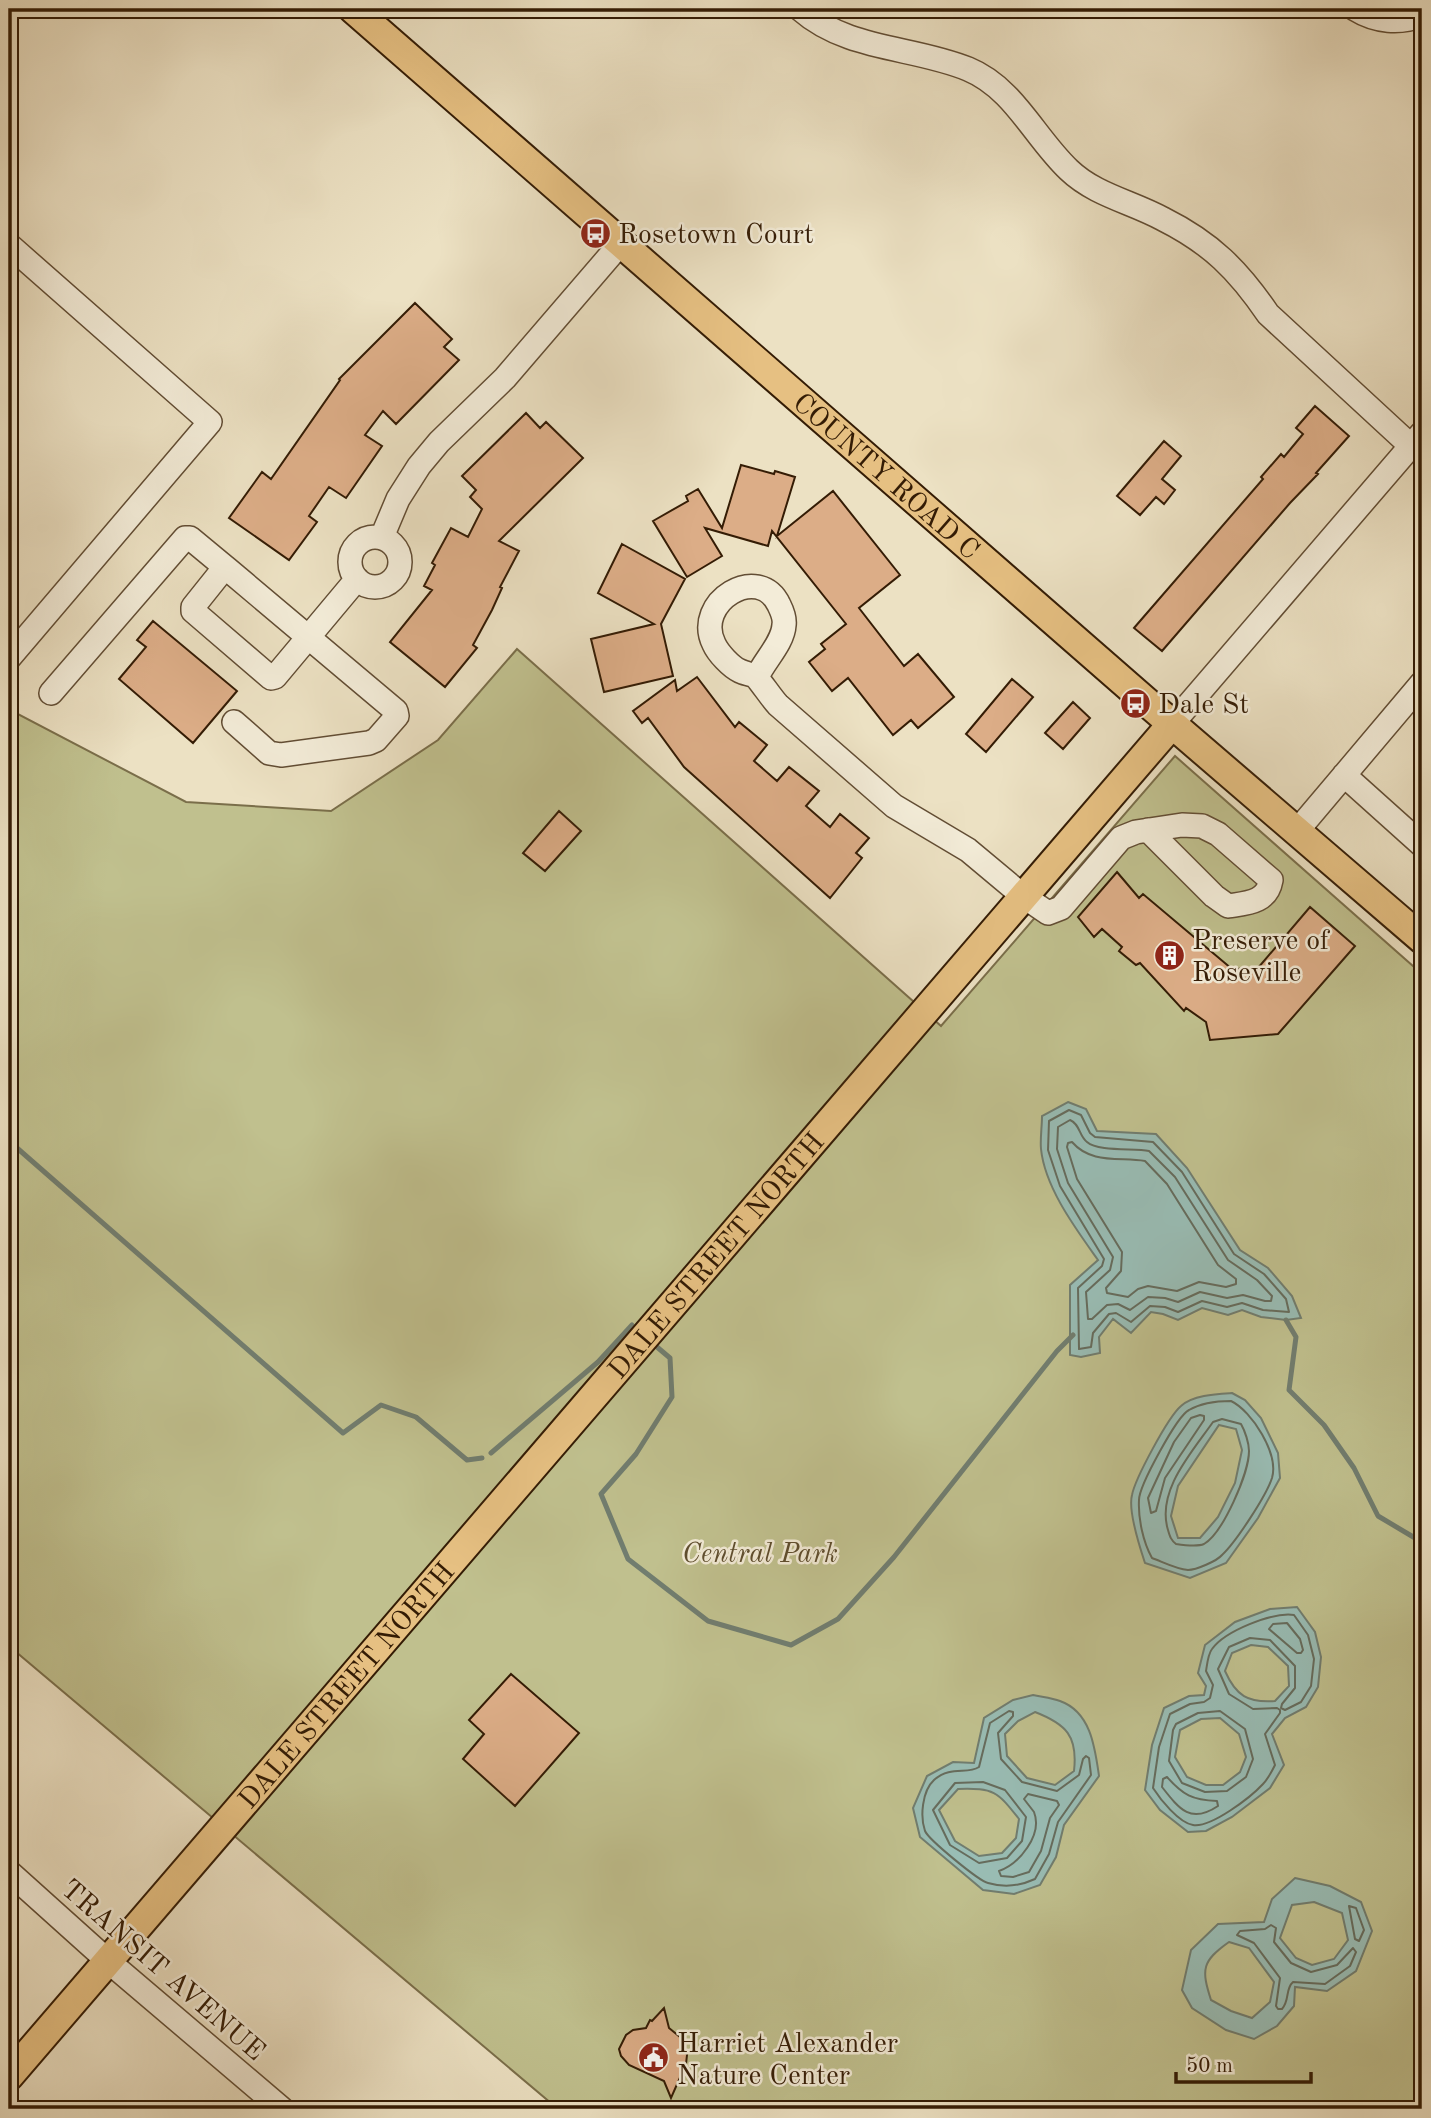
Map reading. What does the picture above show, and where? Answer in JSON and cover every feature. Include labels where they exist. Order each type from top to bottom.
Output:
[{"type":"main road","name":"COUNTY ROAD C","points":[[353,9],[1422,939]]},
{"type":"main road","name":"DALE STREET NORTH","points":[[9,2076],[1172,724]]},
{"type":"street","points":[[800,9],[839,34],[860,42],[948,63],[990,80],[1005,92],[1050,151],[1071,173],[1096,189],[1163,218],[1210,247],[1250,288],[1268,314],[1417,439]]},
{"type":"street","points":[[1355,9],[1384,20],[1403,21],[1422,15]]},
{"type":"street","points":[[382,537],[398,499],[419,466],[439,442],[505,378],[621,243]]},
{"type":"street","points":[[9,245],[210,422],[9,658]]},
{"type":"street","name":"DALE STREET NORTH","points":[[1172,724],[1417,439]]},
{"type":"street","points":[[370,537],[382,537],[398,551],[401,562],[399,571],[393,580],[384,585],[365,585],[357,579],[350,564],[355,546],[370,537]]},
{"type":"street","points":[[51,693],[185,538],[190,538],[396,711],[397,716],[376,740],[369,743],[281,755],[270,753],[234,722]]},
{"type":"street","points":[[225,567],[193,607],[193,611],[271,678],[275,677],[357,579]]},
{"type":"street","points":[[757,677],[778,705],[880,795],[968,850],[1023,896],[1048,913],[1061,908],[1121,838],[1136,832],[1148,830],[1182,825],[1202,826],[1218,834],[1271,880],[1270,889],[1257,902],[1228,906],[1214,896],[1148,830]]},
{"type":"street","points":[[1297,831],[1422,683]]},
{"type":"street","points":[[1344,775],[1422,845]]},
{"type":"street","name":"TRANSIT AVENUE","points":[[9,1872],[108,1961],[282,2109]]},
{"type":"green space","name":"Central Park","points":[[517,649],[941,1026],[1175,756],[1422,974],[1422,2109],[558,2109],[9,1646],[9,721],[16,713],[186,802],[331,811],[438,740]]},
{"type":"water","points":[[1068,1102],[1086,1109],[1097,1131],[1156,1134],[1187,1168],[1240,1250],[1268,1268],[1292,1296],[1301,1318],[1286,1320],[1261,1317],[1242,1310],[1228,1315],[1202,1308],[1178,1320],[1151,1312],[1131,1333],[1113,1319],[1099,1337],[1100,1353],[1081,1357],[1070,1355],[1070,1285],[1098,1260],[1063,1208],[1044,1164],[1041,1145],[1042,1116]]},
{"type":"water","points":[[1232,1393],[1245,1400],[1261,1418],[1278,1453],[1280,1478],[1258,1518],[1226,1563],[1190,1578],[1145,1563],[1131,1502],[1139,1476],[1168,1422],[1181,1406],[1198,1397]],"holes":[[[1219,1425],[1236,1429],[1242,1450],[1235,1483],[1218,1517],[1200,1538],[1178,1538],[1171,1516],[1178,1486]]]},
{"type":"water","points":[[1297,1607],[1315,1632],[1321,1657],[1318,1687],[1306,1707],[1285,1718],[1272,1734],[1284,1765],[1270,1788],[1232,1817],[1206,1831],[1188,1832],[1160,1810],[1145,1790],[1152,1745],[1164,1708],[1189,1696],[1204,1695],[1206,1686],[1198,1673],[1205,1645],[1235,1622],[1270,1609]],"holes":[[[1251,1645],[1268,1647],[1288,1666],[1289,1686],[1275,1701],[1257,1701],[1244,1696],[1234,1687],[1225,1671],[1232,1653]],[[1220,1718],[1239,1734],[1246,1757],[1240,1772],[1223,1785],[1206,1785],[1187,1777],[1175,1757],[1180,1730],[1201,1719]]]},
{"type":"water","points":[[1033,1695],[1050,1698],[1079,1713],[1090,1732],[1099,1776],[1064,1825],[1056,1857],[1040,1885],[1014,1894],[983,1890],[920,1837],[913,1808],[927,1776],[953,1762],[974,1763],[984,1718],[1013,1700]],"holes":[[[1035,1712],[1055,1721],[1072,1740],[1074,1771],[1055,1785],[1027,1778],[1007,1756],[1005,1734],[1018,1721]],[[958,1789],[980,1789],[994,1793],[1019,1819],[1016,1838],[1002,1853],[979,1856],[955,1841],[939,1810]]]},
{"type":"water","points":[[1295,1878],[1330,1886],[1361,1902],[1372,1931],[1356,1971],[1327,1991],[1295,1987],[1294,2006],[1277,2026],[1254,2039],[1226,2030],[1192,2008],[1182,1990],[1191,1950],[1218,1924],[1264,1922],[1272,1899]],"holes":[[[1314,1902],[1342,1913],[1348,1940],[1334,1959],[1312,1965],[1296,1958],[1280,1938],[1292,1905]],[[1229,1942],[1249,1948],[1274,1982],[1270,2002],[1252,2018],[1211,2000],[1206,1981],[1206,1966],[1213,1955]]]},
{"type":"building","points":[[415,303],[452,339],[444,347],[459,360],[396,424],[383,411],[365,435],[382,446],[346,498],[329,487],[309,516],[317,522],[289,560],[229,518],[262,472],[271,479],[339,379]]},
{"type":"building","points":[[1315,406],[1349,436],[1162,651],[1134,628],[1263,479],[1261,477],[1281,454],[1284,457],[1303,434],[1296,428]]},
{"type":"building","points":[[526,413],[540,428],[546,422],[583,458],[499,541],[519,551],[473,645],[477,648],[445,687],[390,642],[432,590],[424,586],[435,565],[432,563],[451,528],[468,537],[482,509],[470,497],[476,490],[462,476]]},
{"type":"building","points":[[1164,441],[1181,456],[1162,479],[1175,490],[1164,504],[1156,497],[1140,515],[1117,496]]},
{"type":"building","points":[[741,465],[795,477],[777,536],[833,491],[900,575],[859,608],[904,666],[918,654],[954,697],[918,728],[911,720],[893,735],[848,678],[832,691],[809,662],[825,649],[821,644],[846,624],[772,531],[768,546],[705,528],[722,556],[687,577],[653,521],[688,501],[686,496],[698,489],[722,528]]},
{"type":"building","points":[[622,544],[685,579],[661,624],[673,676],[604,692],[591,639],[654,624],[598,593]]},
{"type":"building","points":[[153,621],[237,691],[193,743],[119,679],[146,647],[137,640]]},
{"type":"building","points":[[697,677],[735,727],[739,722],[767,745],[754,761],[777,781],[789,767],[819,791],[806,806],[830,827],[840,814],[869,838],[856,853],[862,858],[830,898],[684,767],[648,718],[642,723],[633,711],[675,680],[677,691]]},
{"type":"building","points":[[1012,679],[1033,697],[986,752],[966,734]]},
{"type":"building","points":[[1073,702],[1090,718],[1063,749],[1045,733]]},
{"type":"building","points":[[559,811],[581,831],[545,871],[523,853]]},
{"type":"building","name":"Preserve of Roseville","points":[[1117,872],[1139,898],[1143,894],[1232,969],[1258,968],[1310,907],[1355,946],[1278,1034],[1210,1040],[1206,1022],[1186,1008],[1184,1011],[1140,963],[1136,965],[1119,951],[1122,947],[1102,929],[1094,937],[1078,917]]},
{"type":"building","points":[[511,1674],[579,1733],[515,1806],[463,1759],[484,1734],[469,1720]]},
{"type":"building","name":"Harriet Alexander Nature Center","points":[[664,2008],[669,2028],[680,2037],[687,2055],[686,2064],[671,2098],[664,2081],[629,2065],[619,2049],[626,2035],[633,2030],[646,2028],[650,2020]]},
{"type":"waterway","points":[[9,1141],[343,1433],[381,1405],[416,1417],[467,1460],[482,1458]]},
{"type":"waterway","points":[[1286,1320],[1296,1337],[1289,1390],[1324,1425],[1354,1468],[1378,1516],[1415,1538],[1422,1552]]},
{"type":"waterway","points":[[491,1453],[598,1362],[632,1325]]},
{"type":"waterway","points":[[657,1347],[670,1358],[672,1397],[636,1454],[601,1494],[628,1559],[708,1621],[791,1645],[838,1619],[894,1557],[1057,1351],[1073,1335]]},
{"type":"place","name":"Rosetown Court","points":[[595,233]]},
{"type":"place","name":"Dale St","points":[[1135,703]]},
{"type":"place","name":"Preserve of Roseville","points":[[1169,955]]},
{"type":"place","name":"Harriet Alexander Nature Center","points":[[654,2058]]}]
